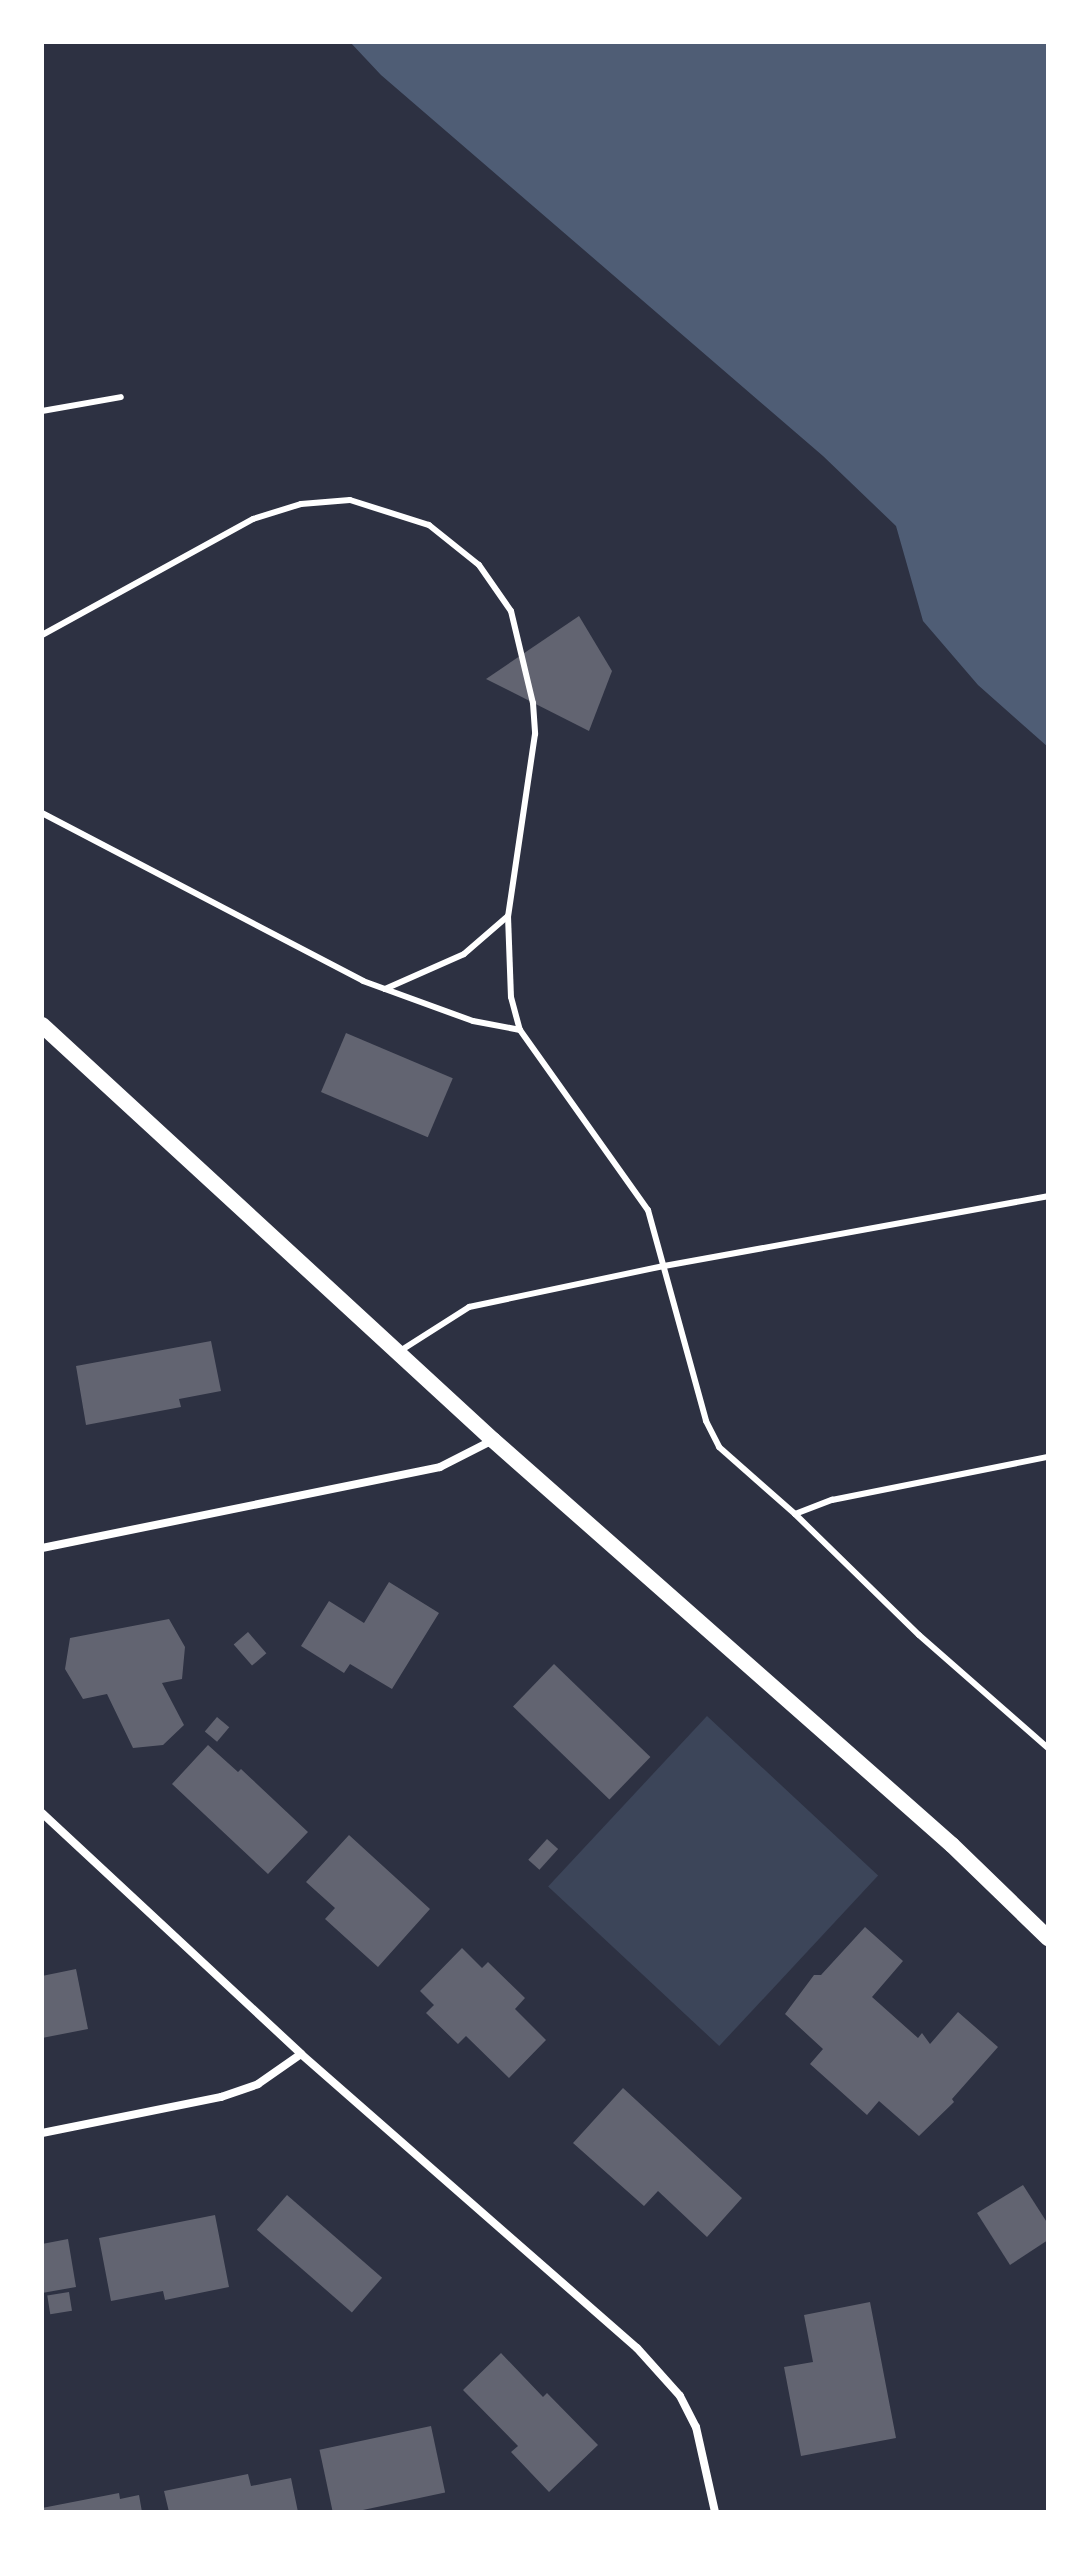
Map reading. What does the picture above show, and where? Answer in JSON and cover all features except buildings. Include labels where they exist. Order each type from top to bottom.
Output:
[{"type":"main road","points":[[42,1025],[400,1351],[493,1440],[952,1845],[1048,1938]]},
{"type":"street","points":[[42,1548],[440,1467],[493,1440]]},
{"type":"street","points":[[42,1813],[301,2054],[637,2348],[680,2396],[696,2427],[715,2512]]},
{"type":"street","points":[[42,2133],[221,2097],[258,2084],[301,2054]]},
{"type":"lane","points":[[42,411],[121,397]]},
{"type":"lane","points":[[42,635],[253,519],[301,504],[350,500],[429,525],[479,565],[511,611],[524,653],[535,734],[508,916],[511,997],[520,1030],[648,1210],[695,1389],[712,1434],[719,1447],[795,1514],[919,1635],[1048,1748]]},
{"type":"lane","points":[[42,813],[363,981],[473,1021],[520,1030]]},
{"type":"lane","points":[[385,989],[464,954],[508,916]]},
{"type":"lane","points":[[400,1351],[469,1307],[664,1266],[1048,1196]]},
{"type":"lane","points":[[795,1514],[832,1500],[1048,1457]]},
{"type":"shaded area","points":[[350,42],[1048,42],[1048,747],[978,685],[923,621],[896,526],[823,456],[381,75]]},
{"type":"shaded area","points":[[707,1716],[878,1876],[719,2046],[548,1886]]}]
